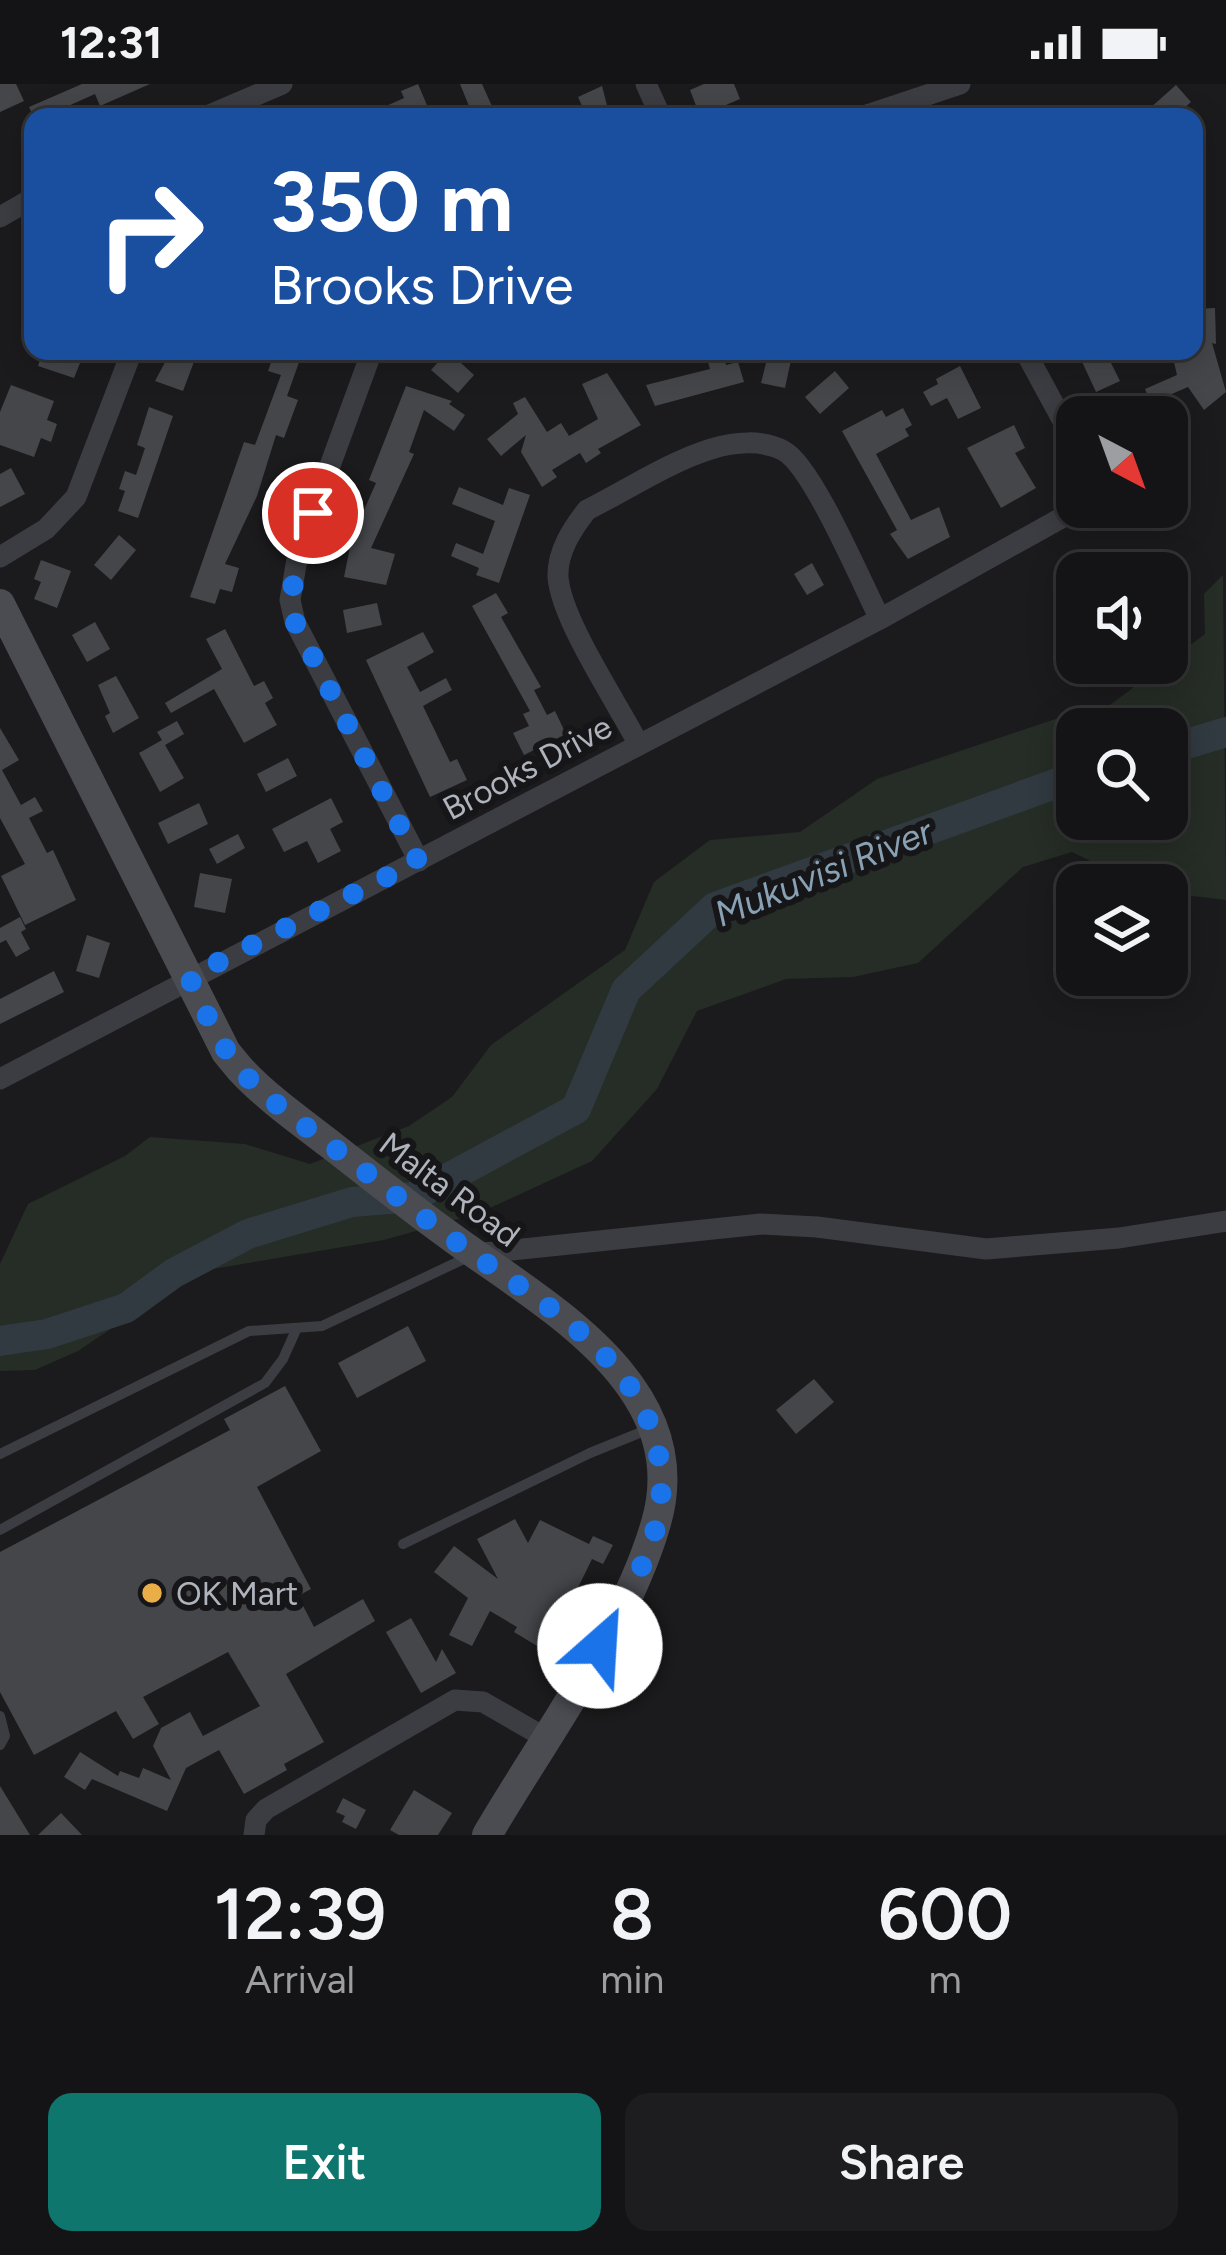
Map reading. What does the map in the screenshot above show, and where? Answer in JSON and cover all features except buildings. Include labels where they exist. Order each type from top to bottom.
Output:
[{"type":"street","points":[[226,108],[282,84]]},
{"type":"street","points":[[901,108],[961,84]]},
{"type":"street","points":[[0,557],[46,530],[76,497],[129,360]]},
{"type":"street","points":[[369,360],[298,553],[290,600],[295,622],[418,861]]},
{"type":"street","points":[[1030,360],[1056,408]]},
{"type":"street","points":[[639,746],[566,609],[558,578],[560,557],[573,527],[587,510],[708,450],[736,443],[784,451],[813,488],[880,619]]},
{"type":"street","name":"Brooks Drive","points":[[0,1079],[880,619],[1056,521]]},
{"type":"street","name":"Malta Road","points":[[0,604],[226,1052],[240,1069],[417,1213],[561,1313],[599,1348],[642,1404],[652,1427],[660,1457],[661,1494],[645,1556],[600,1646],[487,1835]]},
{"type":"street","points":[[474,1254],[761,1224],[986,1250],[1119,1238],[1226,1221]]},
{"type":"street","points":[[254,1835],[256,1820],[266,1809],[455,1700],[483,1702],[544,1738]]},
{"type":"lane","points":[[0,1454],[248,1330],[296,1330],[345,1318],[474,1254]]},
{"type":"lane","points":[[0,1529],[266,1383],[296,1330]]},
{"type":"lane","points":[[403,1544],[652,1427]]},
{"type":"lane","points":[[0,1716],[5,1726],[0,1745]]},
{"type":"shaded area","points":[[1223,575],[1226,900],[1188,895],[1188,864],[1096,864],[1072,852],[1023,867],[918,963],[853,977],[786,979],[697,1011],[657,1089],[592,1161],[479,1213],[384,1240],[195,1272],[78,1351],[35,1370],[0,1371],[0,1264],[28,1204],[125,1156],[150,1137],[245,1144],[310,1164],[409,1126],[452,1097],[491,1045],[625,950],[654,882],[710,840],[800,832],[877,779],[1056,719],[1056,840],[1188,840],[1188,708],[1094,708],[1110,705],[1138,684],[1188,684],[1188,647],[1205,634],[1204,594]]},
{"type":"waterway","name":"Mukuvisi River","points":[[1188,744],[1226,732]]},
{"type":"waterway","name":"Mukuvisi River","points":[[0,1341],[47,1334],[126,1308],[174,1273],[248,1234],[352,1202],[413,1197],[576,1109],[626,990],[715,907],[1056,784]]},
{"type":"place","name":"OK Mart","points":[[152,1593]]},
{"type":"route","points":[[313,513],[293,575],[290,600],[295,622],[418,861],[189,977],[226,1052],[254,1084],[417,1213],[561,1313],[599,1348],[642,1404],[660,1457],[658,1517],[645,1556],[600,1646]]}]
